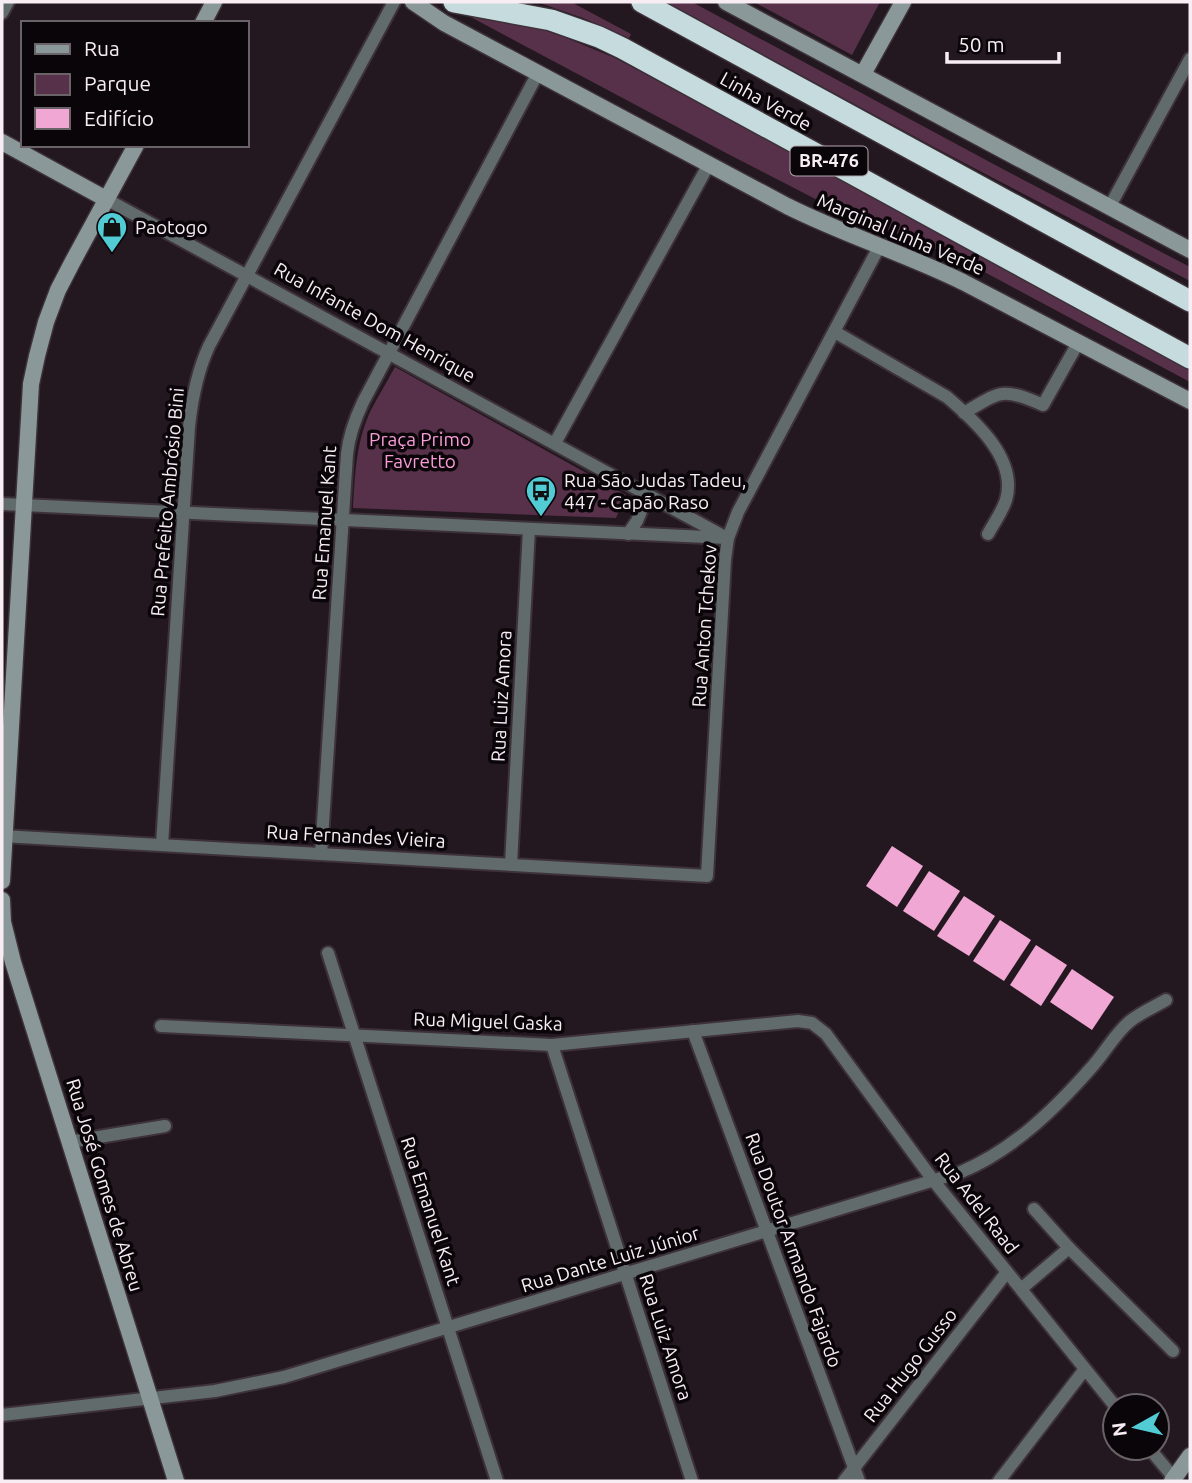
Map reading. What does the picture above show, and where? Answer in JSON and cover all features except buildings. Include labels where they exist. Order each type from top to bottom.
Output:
[{"type":"highway","name":"Linha Verde","points":[[454,2],[551,20],[622,48],[1190,358]]},
{"type":"highway","name":"Linha Verde","points":[[642,2],[1190,301]]},
{"type":"main road","points":[[204,21],[214,2]]},
{"type":"main road","name":"Marginal Linha Verde","points":[[412,2],[444,23],[817,221],[928,265],[1190,401]]},
{"type":"main road","points":[[726,2],[1190,250]]},
{"type":"main road","points":[[863,74],[903,2]]},
{"type":"main road","name":"Rua Infante Dom Henrique","points":[[2,142],[106,199]]},
{"type":"main road","points":[[2,881],[30,398],[37,356],[58,290],[135,147]]},
{"type":"main road","name":"Rua José Gomes de Abreu","points":[[2,900],[3,922],[10,954],[176,1481]]},
{"type":"main road","points":[[1173,1480],[1190,1456]]},
{"type":"street","points":[[2,13],[8,2]]},
{"type":"street","name":"Rua Prefeito Ambrósio Bini","points":[[162,845],[188,427],[194,385],[209,346],[246,275],[394,2]]},
{"type":"street","points":[[1110,206],[1190,59]]},
{"type":"street","name":"Rua Emanuel Kant","points":[[321,854],[349,436],[389,353],[538,73]]},
{"type":"street","points":[[555,443],[709,164]]},
{"type":"street","name":"Rua Infante Dom Henrique","points":[[106,199],[728,538]]},
{"type":"street","name":"Rua Anton Tchekov","points":[[708,876],[728,538],[738,512],[879,247]]},
{"type":"street","points":[[835,332],[947,397],[994,445],[1006,468],[1008,491],[988,534]]},
{"type":"street","points":[[964,413],[1002,393],[1021,395],[1043,405],[1078,343]]},
{"type":"street","points":[[628,534],[637,521],[648,494]]},
{"type":"street","points":[[2,504],[728,538]]},
{"type":"street","name":"Rua Luiz Amora","points":[[511,864],[529,529]]},
{"type":"street","name":"Rua Fernandes Vieira","points":[[3,836],[708,876]]},
{"type":"street","name":"Rua Emanuel Kant","points":[[328,953],[497,1481]]},
{"type":"street","name":"Rua Dante Luiz Júnior","points":[[2,1415],[234,1388],[284,1377],[981,1164],[1021,1136],[1073,1088],[1128,1023],[1166,1000]]},
{"type":"street","name":"Rua Miguel Gaska","points":[[161,1026],[552,1045],[798,1021],[812,1023]]},
{"type":"street","name":"Rua Adel Raad","points":[[812,1023],[825,1034],[933,1180],[1104,1392]]},
{"type":"street","name":"Rua Doutor Armando Fajardo","points":[[693,1031],[859,1481]]},
{"type":"street","name":"Rua Luiz Amora","points":[[552,1045],[692,1481]]},
{"type":"street","points":[[69,1142],[165,1126]]},
{"type":"street","points":[[1034,1209],[1069,1248],[1173,1351]]},
{"type":"street","points":[[1021,1289],[1069,1248]]},
{"type":"street","name":"Rua Hugo Gusso","points":[[844,1481],[1007,1272]]},
{"type":"street","points":[[999,1481],[1085,1369]]},
{"type":"street","points":[[1160,1462],[1173,1480]]},
{"type":"green space","points":[[537,2],[571,2],[631,34],[629,38]]},
{"type":"green space","points":[[666,2],[692,2],[1190,267],[1190,281],[932,146]]},
{"type":"green space","points":[[754,2],[880,2],[852,55]]},
{"type":"green space","points":[[450,6],[523,23],[615,58],[1190,367],[1190,382],[960,259],[829,206]]},
{"type":"green space","name":"Praça Primo Favretto","points":[[395,367],[626,495],[616,518],[353,508],[362,434],[371,410]]},
{"type":"place","name":"Paotogo","points":[[112,254]]},
{"type":"place","name":"Rua São Judas Tadeu, 447 - Capão Raso","points":[[541,518]]}]
